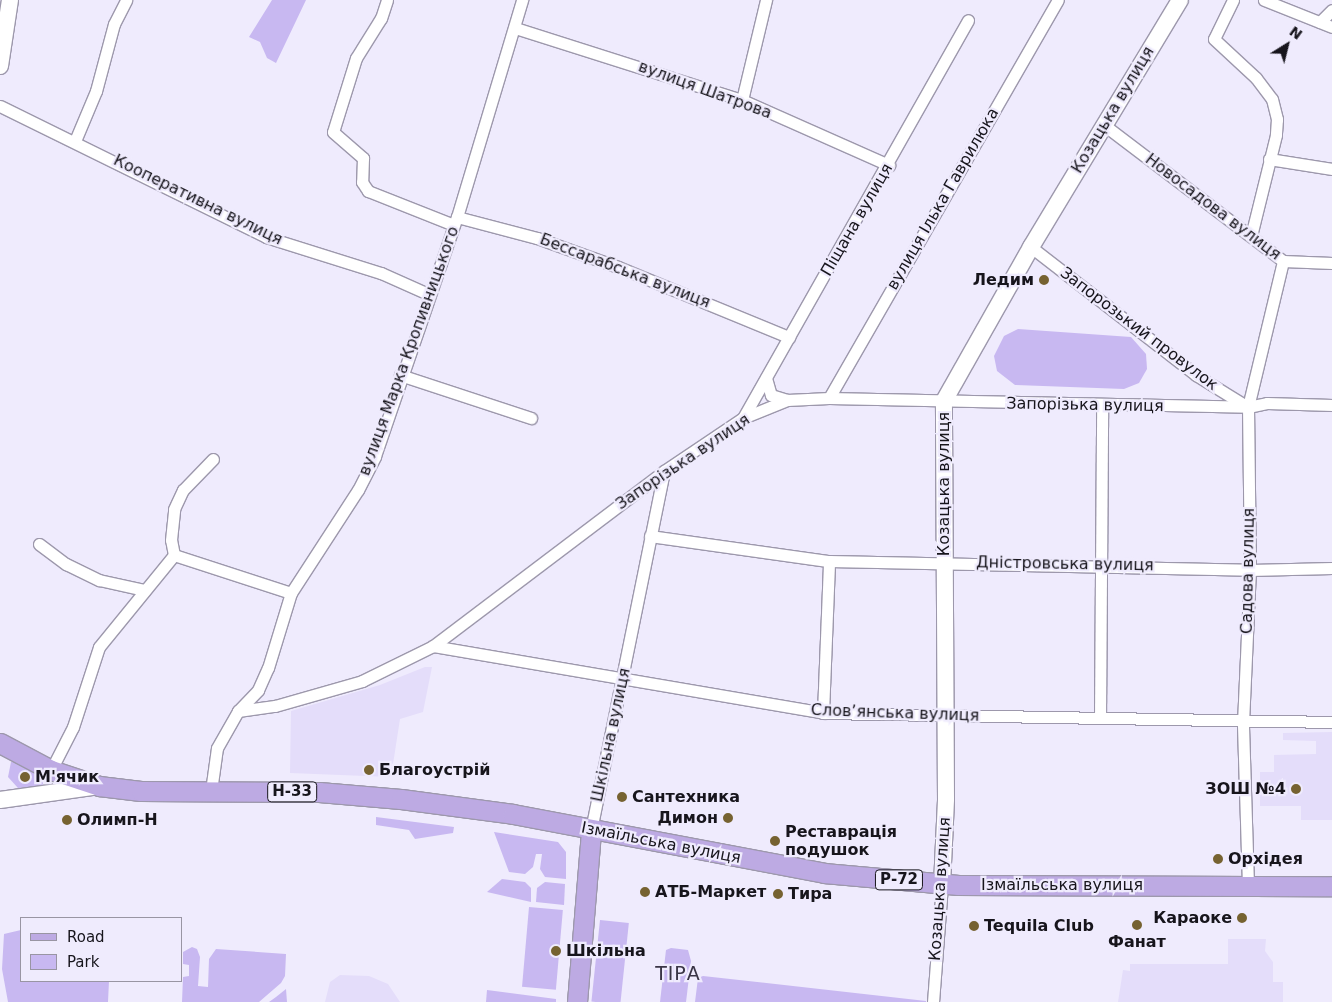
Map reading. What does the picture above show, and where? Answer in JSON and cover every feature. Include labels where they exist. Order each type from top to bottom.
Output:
[{"type":"main road","name":"Ізмаїльська вулиця","points":[[0,743],[51,770],[99,786],[140,791],[319,792],[401,799],[513,814],[824,873],[942,885],[1332,886]]},
{"type":"main road","name":"Шкільна вулиця","points":[[577,1002],[591,830]]},
{"type":"street","points":[[0,66],[10,0]]},
{"type":"street","points":[[75,141],[96,90],[108,40],[126,0]]},
{"type":"street","name":"Бессарабська вулиця","points":[[387,0],[381,18],[356,58],[333,132],[363,158],[362,182],[368,191],[456,221],[537,238],[609,263],[789,337]]},
{"type":"street","name":"вулиця Марка Кропивницького","points":[[211,791],[217,748],[238,711],[258,690],[268,668],[291,593],[358,490],[375,456],[400,375],[456,221],[522,0]]},
{"type":"street","points":[[742,100],[766,0]]},
{"type":"street","name":"вулиця Ілька Гаврилюка","points":[[829,398],[1058,0]]},
{"type":"street","name":"Козацька вулиця","points":[[932,1002],[942,885],[946,716],[944,401],[1031,247],[1180,0]]},
{"type":"street","points":[[1233,0],[1214,38],[1217,45],[1256,78],[1272,99],[1276,135],[1251,236]]},
{"type":"street","points":[[1264,0],[1332,27]]},
{"type":"street","points":[[1320,22],[1332,10]]},
{"type":"street","name":"Піщана вулиця","points":[[743,418],[889,165],[968,20]]},
{"type":"street","name":"вулиця Шатрова","points":[[515,28],[742,100],[889,165]]},
{"type":"street","name":"Кооперативна вулиця","points":[[0,106],[75,141],[266,237],[381,273],[428,294]]},
{"type":"street","name":"Новосадова вулиця","points":[[1104,125],[1283,261],[1332,263]]},
{"type":"street","points":[[1270,159],[1332,169]]},
{"type":"street","name":"Запорозький провулок","points":[[1031,247],[1196,375],[1248,408]]},
{"type":"street","name":"Садова вулиця","points":[[1248,886],[1243,723],[1250,570],[1248,408],[1283,261]]},
{"type":"street","points":[[400,375],[531,418]]},
{"type":"street","points":[[766,378],[771,395],[787,400]]},
{"type":"street","name":"Запорізька вулиця","points":[[238,711],[275,706],[362,681],[433,646],[664,471],[743,418],[787,400],[829,398],[1248,408],[1267,403],[1332,405]]},
{"type":"street","points":[[1100,718],[1103,564],[1102,406]]},
{"type":"street","points":[[174,555],[171,540],[174,509],[183,490],[213,459]]},
{"type":"street","name":"Шкільна вулиця","points":[[591,830],[624,677],[664,471]]},
{"type":"street","name":"Дністровська вулиця","points":[[650,536],[829,561],[1103,564],[1250,570],[1332,568]]},
{"type":"street","points":[[39,544],[66,564],[99,580],[145,590]]},
{"type":"street","points":[[174,555],[291,593]]},
{"type":"street","points":[[51,770],[73,727],[99,647],[174,555]]},
{"type":"street","points":[[823,713],[829,561]]},
{"type":"street","name":"Словʼянська вулиця","points":[[433,646],[624,677],[823,713],[1100,718],[1243,723],[1332,722]]},
{"type":"street","points":[[0,800],[99,786]]},
{"type":"shaded area","points":[[425,667],[432,667],[423,712],[400,719],[391,777],[290,773],[291,711],[380,685]]},
{"type":"shaded area","name":"ЗОШ №4","points":[[1332,732],[1332,820],[1301,820],[1301,806],[1260,806],[1260,772],[1274,772],[1274,755],[1316,754],[1316,741],[1283,740],[1283,733]]},
{"type":"shaded area","points":[[1228,939],[1266,939],[1265,951],[1273,962],[1273,982],[1283,982],[1283,1002],[1118,1002],[1123,970],[1130,971],[1130,964],[1228,964]]},
{"type":"shaded area","points":[[340,975],[369,976],[388,984],[400,1002],[325,1002],[330,982]]},
{"type":"green space","points":[[272,0],[306,0],[276,63],[267,58],[260,42],[249,37]]},
{"type":"green space","points":[[1018,329],[1131,337],[1146,354],[1147,369],[1139,383],[1124,389],[1015,385],[997,371],[994,356],[1004,336]]},
{"type":"green space","points":[[11,762],[16,762],[41,775],[43,784],[40,787],[18,788],[8,777]]},
{"type":"green space","points":[[376,817],[454,827],[453,833],[415,839],[409,830],[376,825]]},
{"type":"green space","points":[[494,832],[558,842],[566,852],[566,879],[545,877],[540,869],[542,854],[536,854],[533,867],[525,874],[509,872]]},
{"type":"green space","points":[[502,879],[525,882],[531,888],[531,902],[487,892]]},
{"type":"green space","points":[[545,882],[565,884],[564,905],[536,902],[537,888]]},
{"type":"green space","points":[[529,907],[563,910],[556,990],[522,987]]},
{"type":"green space","points":[[600,920],[629,923],[621,1002],[591,1002]]},
{"type":"green space","points":[[20,930],[20,982],[109,982],[108,1002],[8,1002],[2,969],[4,934]]},
{"type":"green space","points":[[192,947],[197,949],[200,957],[198,986],[208,987],[209,959],[216,949],[286,954],[285,976],[281,983],[259,1002],[182,1002],[183,977],[189,976],[189,965],[183,964],[183,952]]},
{"type":"green space","points":[[671,948],[688,950],[691,961],[686,1002],[660,1002],[666,950]]},
{"type":"green space","points":[[703,976],[926,1002],[695,1002],[698,978]]},
{"type":"green space","points":[[286,989],[287,1002],[269,1002],[276,997]]},
{"type":"green space","points":[[487,990],[556,999],[556,1002],[486,1002]]},
{"type":"place","name":"Ледим","points":[[1044,280]]},
{"type":"place","name":"Благоустрій","points":[[369,770]]},
{"type":"place","name":"М'ячик","points":[[25,777]]},
{"type":"place","name":"ЗОШ №4","points":[[1296,789]]},
{"type":"place","name":"Сантехника","points":[[622,797]]},
{"type":"place","name":"Димон","points":[[728,818]]},
{"type":"place","name":"Олимп-Н","points":[[67,820]]},
{"type":"place","name":"Реставрація подушок","points":[[775,841]]},
{"type":"place","name":"Орхідея","points":[[1218,859]]},
{"type":"place","name":"АТБ-Маркет","points":[[645,892]]},
{"type":"place","name":"Тира","points":[[778,894]]},
{"type":"place","name":"Караоке","points":[[1242,918]]},
{"type":"place","name":"Фанат","points":[[1137,925]]},
{"type":"place","name":"Tequila Club","points":[[974,926]]},
{"type":"place","name":"Шкільна","points":[[556,951]]},
{"type":"district","name":"ТІРА","points":[[678,974]]}]
